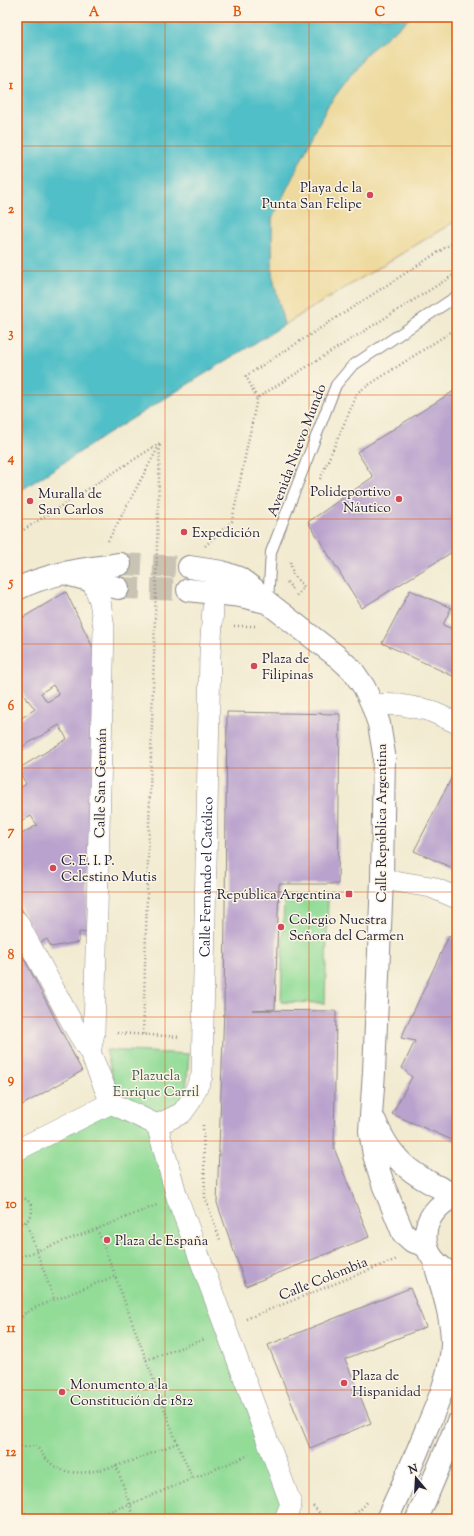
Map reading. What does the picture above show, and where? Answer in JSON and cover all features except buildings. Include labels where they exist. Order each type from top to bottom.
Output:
[{"type":"street","points":[[195,559],[222,572],[239,578],[339,658],[353,671],[364,687],[372,704],[401,705],[428,710],[457,723]]},
{"type":"street","points":[[17,589],[48,577],[120,564]]},
{"type":"street","points":[[65,574],[118,588]]},
{"type":"street","name":"Calle San Germán","points":[[90,1052],[94,1033],[104,628],[100,602],[92,580]]},
{"type":"street","points":[[188,590],[241,596],[274,607]]},
{"type":"street","name":"Calle Fernando el Católico","points":[[157,1125],[182,1113],[190,1102],[202,1076],[212,617]]},
{"type":"street","name":"Calle República Argentina","points":[[372,704],[379,724],[384,754],[382,879],[370,1131],[374,1155],[383,1184],[403,1232],[412,1241],[430,1253],[440,1266],[457,1275]]},
{"type":"street","points":[[382,879],[432,887],[457,898]]},
{"type":"street","points":[[17,921],[73,1024],[90,1052],[111,1103],[157,1125],[177,1197],[291,1504],[285,1519]]},
{"type":"street","points":[[17,1150],[111,1103]]},
{"type":"street","name":"Calle República Argentina","points":[[372,1112],[382,1137],[393,1155],[410,1171],[457,1196]]},
{"type":"street","points":[[390,1513],[440,1398],[449,1361],[452,1343],[450,1322],[425,1238],[428,1222],[434,1210],[444,1201],[457,1196]]},
{"type":"street","points":[[417,1519],[457,1424]]},
{"type":"lane","name":"Avenida Nuevo Mundo","points":[[274,607],[271,552],[336,385],[352,366],[457,296]]},
{"type":"path","points":[[195,559],[232,521],[257,398],[246,376],[457,240]]},
{"type":"path","points":[[257,398],[457,273]]},
{"type":"path","points":[[318,484],[358,392],[457,328]]},
{"type":"path","points":[[17,534],[160,443]]},
{"type":"path","points":[[107,543],[160,443]]},
{"type":"path","points":[[143,1035],[160,443]]},
{"type":"path","points":[[274,607],[304,587],[293,574],[290,567],[289,557]]},
{"type":"path","points":[[212,617],[267,626],[274,607],[292,588],[286,579]]},
{"type":"path","points":[[114,1033],[181,1037]]},
{"type":"path","points":[[203,1124],[205,1197],[222,1247]]},
{"type":"path","points":[[17,1197],[26,1199],[32,1206],[32,1215],[26,1222],[17,1224]]},
{"type":"path","points":[[17,1258],[97,1229],[177,1197]]},
{"type":"path","points":[[26,1222],[35,1251],[54,1299]]},
{"type":"path","points":[[97,1229],[177,1443],[192,1479]]},
{"type":"path","name":"Calle Colombia","points":[[146,1360],[227,1331],[247,1319],[398,1259],[430,1253]]},
{"type":"path","points":[[17,1323],[24,1314],[54,1299],[115,1276]]},
{"type":"path","points":[[244,1312],[247,1319]]},
{"type":"path","points":[[17,1444],[19,1446],[27,1447],[36,1445],[43,1456],[65,1471],[86,1473],[116,1465],[177,1443]]},
{"type":"path","points":[[85,1519],[129,1505],[269,1446]]},
{"type":"path","points":[[116,1465],[135,1519]]},
{"type":"path","points":[[449,1519],[455,1492]]},
{"type":"path","points":[[311,1501],[314,1507],[324,1518],[344,1519],[359,1512],[369,1499],[390,1513]]},
{"type":"path","points":[[17,1512],[49,1519]]},
{"type":"green space","points":[[284,897],[328,898],[325,1003],[281,1002]]},
{"type":"green space","name":"Plazuela Enrique Carril","points":[[106,1050],[189,1054],[185,1103],[164,1117],[118,1099]]},
{"type":"green space","name":"Plaza de España","points":[[111,1103],[157,1125],[291,1504],[283,1519],[17,1519],[17,1150]]},
{"type":"sand","name":"Playa de la Punta San Felipe","points":[[411,17],[457,17],[457,220],[284,325],[272,274],[272,219],[294,170],[327,107],[367,52]]},
{"type":"water","points":[[17,17],[411,17],[367,53],[327,107],[272,219],[272,274],[284,325],[109,433],[17,493]]},
{"type":"tunnel","points":[[120,564],[189,567]]},
{"type":"tunnel","points":[[118,588],[188,590]]},
{"type":"place","name":"Playa de la Punta San Felipe","points":[[370,195]]},
{"type":"place","name":"Polideportivo Náutico","points":[[399,499]]},
{"type":"place","name":"Muralla de San Carlos","points":[[30,501]]},
{"type":"place","name":"Expedición","points":[[184,532]]},
{"type":"place","name":"Plaza de Filipinas","points":[[254,666]]},
{"type":"place","name":"C. E. I. P. Celestino Mutis","points":[[53,868]]},
{"type":"place","name":"República Argentina","points":[[349,894]]},
{"type":"place","name":"Colegio Nuestra Señora del Carmen","points":[[281,927]]},
{"type":"place","name":"Plaza de España","points":[[107,1240]]},
{"type":"place","name":"Plaza de Hispanidad","points":[[344,1383]]},
{"type":"place","name":"Monumento a la Constitución de 1812","points":[[62,1392]]}]
